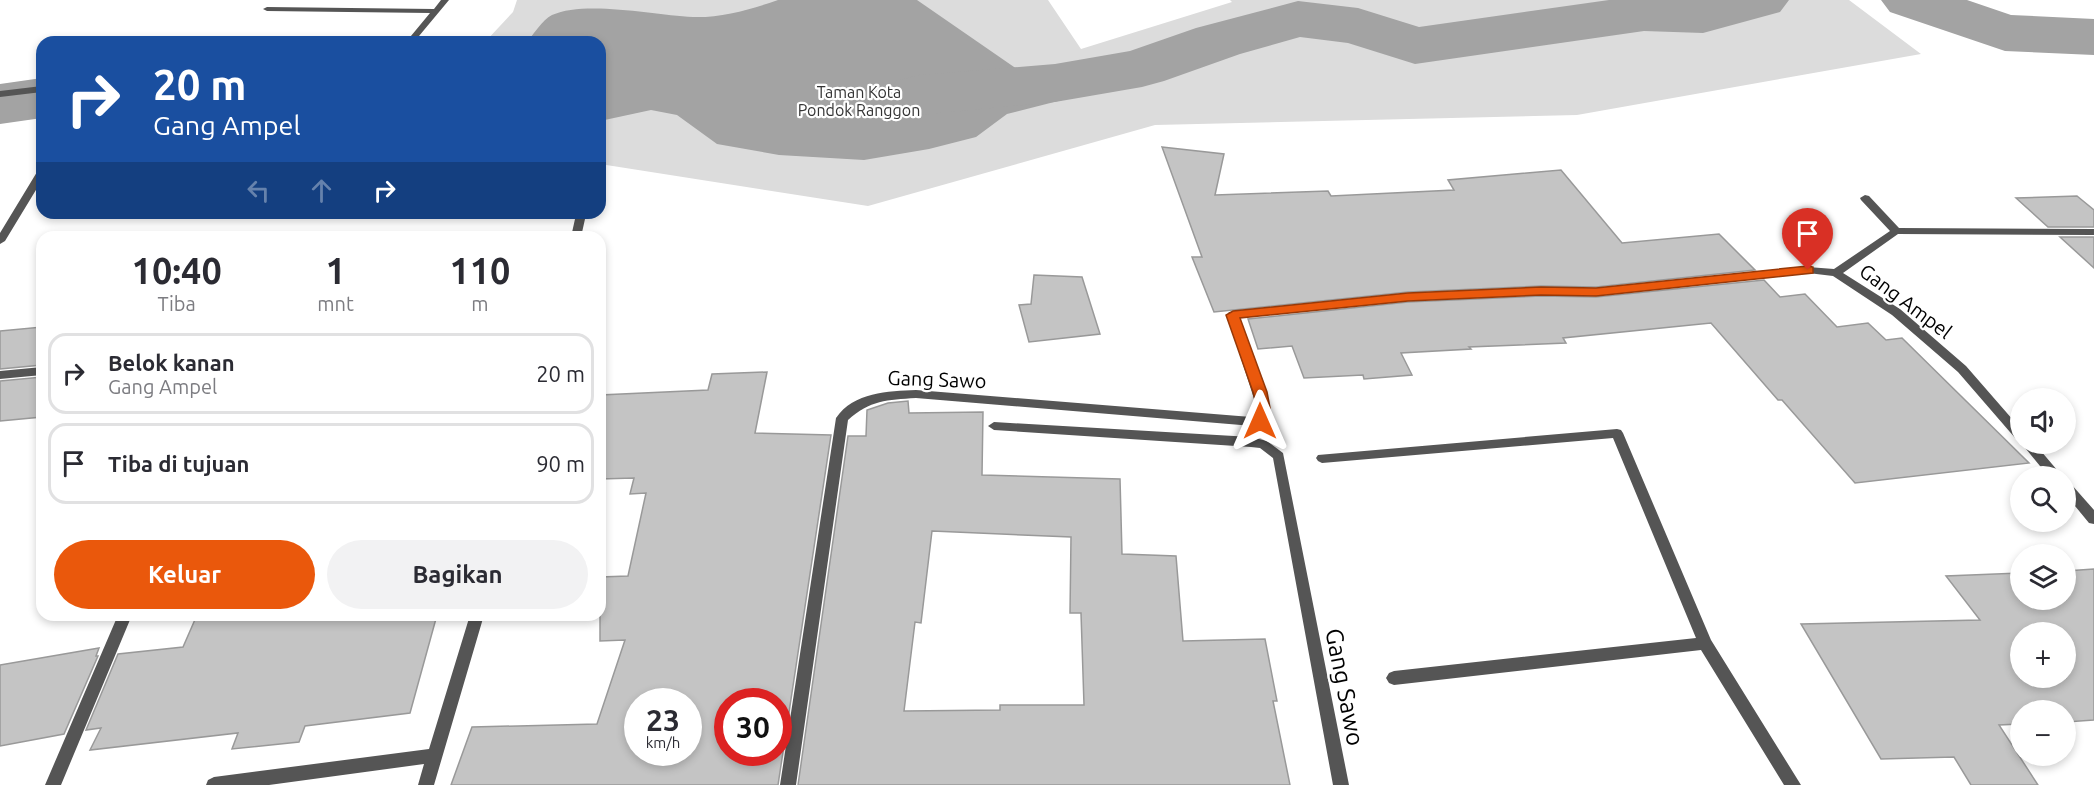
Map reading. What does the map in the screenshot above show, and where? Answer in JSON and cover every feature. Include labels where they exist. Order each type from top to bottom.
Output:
[{"type":"street","points":[[305,10],[315,0]]},
{"type":"street","points":[[415,36],[445,0]]},
{"type":"street","points":[[267,9],[436,11]]},
{"type":"street","points":[[0,94],[36,90]]},
{"type":"street","points":[[0,242],[36,182]]},
{"type":"street","points":[[1865,198],[1896,231]]},
{"type":"street","points":[[577,231],[580,219]]},
{"type":"street","points":[[1836,273],[1896,231],[2094,232]]},
{"type":"street","name":"Gang Ampel","points":[[1233,315],[1408,297],[1541,291],[1596,292],[1808,270],[1836,273],[1896,312],[1962,369],[2010,424]]},
{"type":"street","name":"Gang Sawo","points":[[788,785],[842,418],[856,404],[879,396],[916,394],[1253,422],[1263,417],[1263,408],[1233,315]]},
{"type":"street","points":[[0,375],[36,371]]},
{"type":"street","name":"Gang Sawo","points":[[994,426],[1251,442],[1263,444],[1279,456],[1341,785]]},
{"type":"street","points":[[1322,458],[1617,433],[1705,643],[1793,785]]},
{"type":"street","points":[[2037,454],[2047,466]]},
{"type":"street","points":[[2076,498],[2094,519]]},
{"type":"street","points":[[53,785],[122,621]]},
{"type":"street","points":[[426,785],[475,621]]},
{"type":"street","points":[[1394,678],[1705,643]]},
{"type":"street","points":[[214,785],[435,755]]},
{"type":"green space","name":"Taman Kota Pondok Ranggon","points":[[517,0],[1048,0],[1081,49],[1232,2],[1230,0],[1849,0],[1921,54],[1577,115],[1155,125],[868,206],[606,165],[606,36],[491,36],[513,12]]},
{"type":"shaded area","points":[[778,0],[917,0],[1062,100],[1007,114],[976,137],[929,149],[864,160],[779,155],[717,144],[677,115],[651,110],[606,120],[606,36],[532,36],[548,17],[566,11],[601,9],[704,17],[758,7]]},
{"type":"building","points":[[1162,147],[1224,154],[1215,195],[1328,191],[1331,196],[1454,190],[1448,180],[1561,170],[1622,243],[1719,234],[1755,270],[1596,287],[1541,286],[1408,292],[1214,312],[1192,257],[1202,257]]},
{"type":"building","points":[[2077,196],[2094,210],[2094,227],[2048,227],[2016,198]]},
{"type":"building","points":[[2060,237],[2094,237],[2094,268]]},
{"type":"building","points":[[1034,275],[1082,277],[1100,334],[1029,342],[1019,305],[1031,304]]},
{"type":"building","points":[[1764,280],[1780,297],[1805,294],[1837,327],[1868,323],[1886,340],[1902,338],[2010,444],[2010,454],[2020,454],[2029,463],[1855,483],[1711,323],[1563,338],[1566,343],[1469,347],[1471,349],[1401,353],[1412,375],[1364,379],[1363,375],[1304,378],[1292,346],[1258,349],[1248,319],[1408,302],[1541,296],[1596,297]]},
{"type":"building","points":[[36,328],[36,366],[0,369],[0,331]]},
{"type":"building","points":[[767,372],[755,433],[831,435],[792,693],[792,688],[714,688],[714,766],[781,766],[778,785],[451,785],[472,727],[597,724],[625,640],[600,641],[600,621],[606,621],[606,577],[628,576],[646,493],[630,494],[634,478],[606,479],[606,395],[708,390],[712,374]]},
{"type":"building","points":[[36,378],[36,418],[0,421],[0,381]]},
{"type":"building","points":[[908,401],[909,413],[983,412],[982,475],[1120,479],[1122,554],[1176,556],[1183,641],[1265,639],[1277,701],[1273,701],[1290,785],[798,785],[848,436],[866,436],[867,410],[888,403]],"holes":[[[932,531],[1071,537],[1070,613],[1081,613],[1084,705],[1000,705],[1000,710],[904,711],[915,622],[921,623]]]},
{"type":"building","points":[[2094,569],[2094,720],[2076,721],[2076,700],[2010,700],[2010,724],[1999,725],[2010,742],[2010,766],[2026,766],[2038,785],[1971,785],[1954,757],[1881,759],[1801,624],[1980,620],[1946,576],[2010,573],[2010,610],[2076,610],[2076,570]]},
{"type":"building","points":[[194,621],[435,621],[410,713],[305,726],[299,742],[232,749],[238,733],[90,750],[101,728],[86,730],[118,654],[183,647]]},
{"type":"building","points":[[99,648],[96,656],[98,656],[64,734],[0,746],[0,665]]},
{"type":"waterway","points":[[919,95],[1055,83],[1142,68],[1218,41],[1298,19],[1358,26],[1415,46],[1644,13],[1703,15],[1760,0]]},
{"type":"waterway","points":[[1910,0],[2005,33],[2094,37]]},
{"type":"waterway","points":[[0,104],[36,99]]},
{"type":"route","points":[[1260,421],[1263,417],[1260,392],[1233,315],[1408,297],[1541,291],[1596,292],[1808,270]]}]
